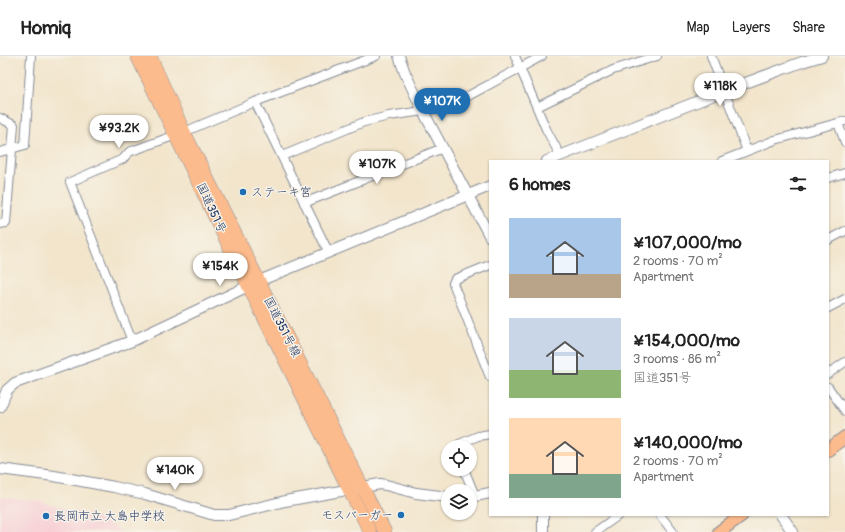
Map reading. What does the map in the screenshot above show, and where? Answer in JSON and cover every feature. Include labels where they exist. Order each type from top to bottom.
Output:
[{"type":"highway","name":"国道351号","points":[[138,56],[180,133],[254,284],[370,532]]},
{"type":"highway","points":[[150,56],[180,133]]},
{"type":"highway","name":"国道351号線","points":[[254,284],[363,487],[385,532]]},
{"type":"main road","points":[[829,449],[845,437]]},
{"type":"main road","points":[[719,532],[741,516]]},
{"type":"street","points":[[0,152],[25,145],[32,56]]},
{"type":"street","points":[[132,341],[70,182],[122,159],[129,152],[376,56]]},
{"type":"street","points":[[400,56],[405,73],[423,111],[489,235]]},
{"type":"street","points":[[515,56],[561,158],[724,92],[802,62],[822,56]]},
{"type":"street","points":[[282,156],[364,122],[445,106],[468,96],[542,56]]},
{"type":"street","points":[[537,107],[613,70],[657,56]]},
{"type":"street","points":[[711,56],[747,151]]},
{"type":"street","points":[[255,102],[329,253]]},
{"type":"street","points":[[0,118],[14,125],[6,223],[0,224]]},
{"type":"street","points":[[724,160],[775,140],[842,122],[845,142]]},
{"type":"street","points":[[304,203],[443,148]]},
{"type":"street","points":[[829,178],[845,174]]},
{"type":"street","points":[[0,407],[7,390],[15,383],[132,341],[254,284],[489,186]]},
{"type":"street","points":[[829,239],[845,231]]},
{"type":"street","points":[[489,265],[455,279],[453,283],[489,374]]},
{"type":"street","points":[[829,307],[845,298]]},
{"type":"street","points":[[829,373],[845,362]]},
{"type":"street","points":[[829,388],[845,411]]},
{"type":"street","points":[[468,440],[478,436],[489,434]]},
{"type":"street","points":[[0,469],[54,476],[108,486],[145,494],[214,514],[229,515],[285,501],[380,484],[416,493],[441,496]]},
{"type":"street","points":[[477,495],[489,493]]},
{"type":"street","points":[[542,516],[543,532]]},
{"type":"street","points":[[595,532],[618,516]]},
{"type":"street","points":[[661,516],[673,532]]},
{"type":"street","points":[[782,516],[793,532]]},
{"type":"shaded area","name":"長岡市立 大島中学校","points":[[0,497],[40,501],[70,511],[84,513],[123,532],[0,532]]},
{"type":"place","name":"ステーキ宮","points":[[243,192]]},
{"type":"place","name":"モスバーガー","points":[[401,515]]},
{"type":"place","name":"長岡市立 大島中学校","points":[[46,516]]}]
